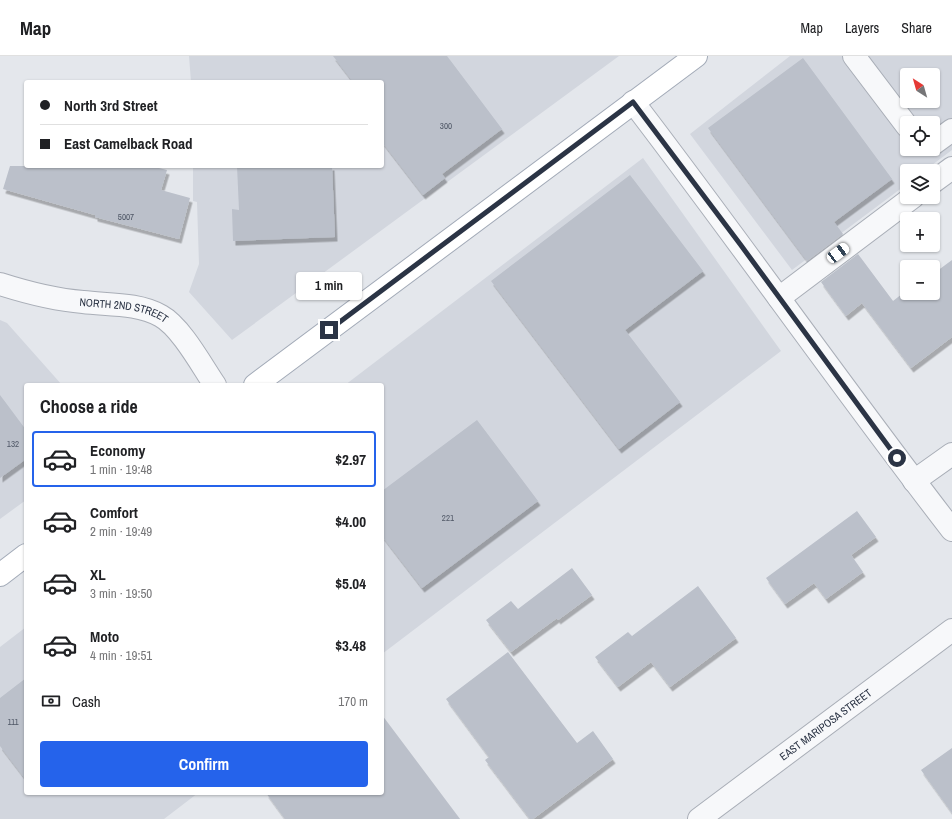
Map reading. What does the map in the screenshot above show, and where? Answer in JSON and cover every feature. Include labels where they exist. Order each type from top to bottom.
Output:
[{"type":"main road","points":[[258,383],[696,56]]},
{"type":"main road","points":[[0,575],[24,557]]},
{"type":"street","points":[[854,56],[900,117]]},
{"type":"street","points":[[633,102],[952,530]]},
{"type":"street","points":[[940,139],[952,130]]},
{"type":"street","points":[[940,177],[952,168]]},
{"type":"street","points":[[779,298],[904,204]]},
{"type":"street","name":"NORTH 2ND STREET","points":[[0,284],[18,290],[81,302],[138,308],[161,316],[178,330],[214,383]]},
{"type":"street","points":[[914,481],[952,454]]},
{"type":"street","name":"EAST MARIPOSA STREET","points":[[699,819],[952,630]]},
{"type":"shaded area","points":[[189,56],[619,56],[232,340],[189,292],[199,264],[197,202],[193,201],[193,168],[384,168],[384,80],[191,80]]},
{"type":"shaded area","points":[[790,56],[952,56],[952,150],[933,164],[900,164],[900,189],[792,270],[690,134]]},
{"type":"shaded area","points":[[643,158],[781,351],[384,652],[384,383],[348,383]]},
{"type":"shaded area","points":[[0,320],[7,323],[60,383],[24,383],[24,501],[0,519]]},
{"type":"shaded area","points":[[24,629],[24,795],[195,795],[164,819],[0,819],[0,647]]},
{"type":"building","points":[[333,56],[447,56],[502,129],[442,174],[445,178],[423,195],[384,145],[384,80],[351,80]]},
{"type":"building","points":[[803,58],[892,179],[834,222],[843,234],[807,261],[708,128]]},
{"type":"building","points":[[10,166],[24,166],[24,168],[159,168],[167,170],[161,190],[190,198],[179,239],[95,217],[95,215],[3,189]]},
{"type":"building","points":[[237,168],[332,168],[335,237],[233,241],[232,209],[239,210]]},
{"type":"building","points":[[630,175],[703,271],[625,330],[680,402],[619,449],[491,281]]},
{"type":"building","points":[[858,254],[893,301],[900,296],[900,300],[940,300],[940,269],[952,260],[952,337],[911,368],[862,303],[846,316],[821,282]]},
{"type":"building","points":[[0,395],[24,427],[24,460],[0,478]]},
{"type":"building","points":[[477,420],[538,501],[422,588],[384,539],[384,490]]},
{"type":"building","points":[[857,511],[876,537],[851,555],[863,572],[826,599],[814,583],[785,604],[766,578]]},
{"type":"building","points":[[572,568],[592,595],[558,620],[557,618],[511,652],[486,620],[511,601],[518,609]]},
{"type":"building","points":[[698,586],[736,638],[670,687],[651,662],[618,687],[595,657],[628,632],[632,636]]},
{"type":"building","points":[[508,652],[577,743],[593,731],[613,759],[533,819],[530,819],[485,760],[489,757],[446,699]]},
{"type":"building","points":[[24,680],[24,777],[0,746],[0,698]]},
{"type":"building","points":[[384,718],[460,819],[285,819],[267,795],[384,795]]},
{"type":"building","points":[[952,748],[952,813],[921,770]]},
{"type":"route","points":[[329,330],[633,102],[677,159],[897,458]]}]
